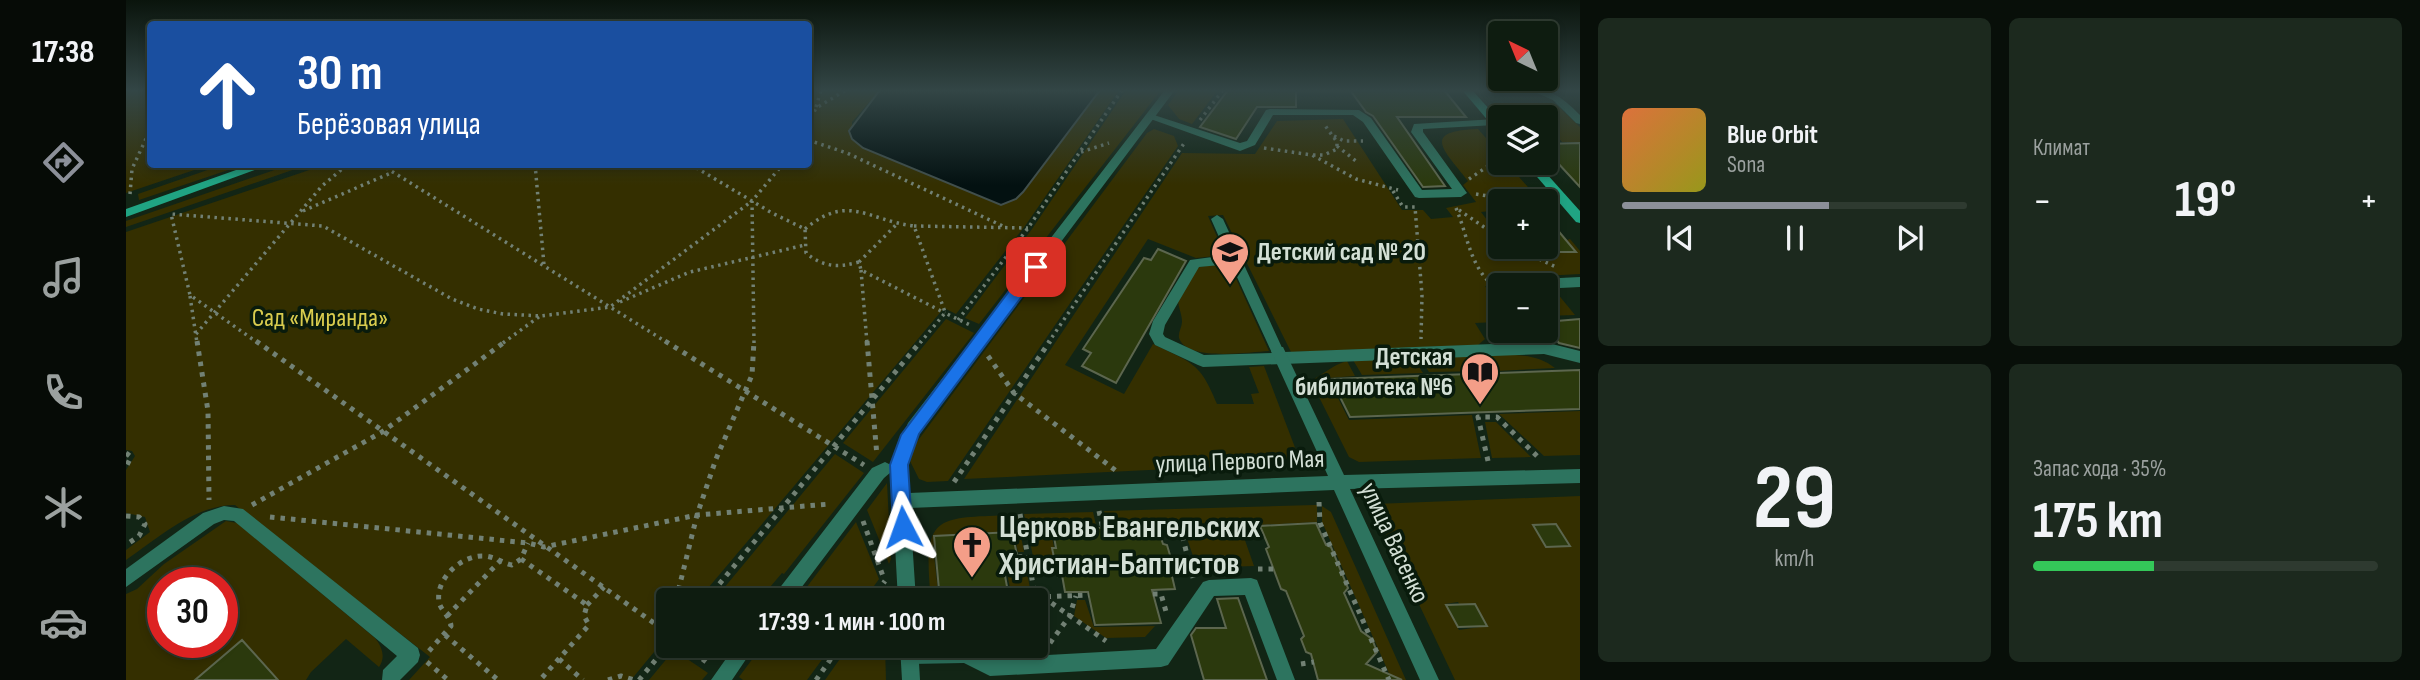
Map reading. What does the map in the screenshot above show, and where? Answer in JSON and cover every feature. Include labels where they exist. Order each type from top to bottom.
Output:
[{"type":"street","points":[[906,588],[899,465],[913,428],[988,339],[1147,122]]},
{"type":"street","points":[[1163,122],[1232,146],[1246,146],[1265,122]]},
{"type":"street","points":[[1366,122],[1419,194],[1436,194],[1459,189],[1416,128],[1425,125],[1488,125]]},
{"type":"street","points":[[126,213],[255,168]]},
{"type":"street","points":[[1542,175],[1580,218]]},
{"type":"street","name":"улица Васенко","points":[[1217,219],[1430,680]]},
{"type":"street","points":[[1235,259],[1195,263],[1158,325],[1158,337],[1203,361],[1279,354],[1544,348],[1580,357]]},
{"type":"street","points":[[1561,276],[1580,282]]},
{"type":"street","points":[[790,588],[881,471]]},
{"type":"street","name":"улица Первого Мая","points":[[902,501],[1338,482],[1580,476]]},
{"type":"street","points":[[137,577],[209,518],[224,513],[237,513],[411,655],[390,677]]},
{"type":"street","points":[[974,658],[990,667],[1161,658],[1209,588],[1251,586],[1290,672]]},
{"type":"street","points":[[720,680],[737,658]]},
{"type":"street","points":[[910,658],[911,680]]},
{"type":"path","points":[[958,320],[1027,229],[1100,122]]},
{"type":"path","points":[[954,484],[1199,122]]},
{"type":"path","points":[[1323,122],[1337,146],[1356,161]]},
{"type":"path","points":[[1331,133],[1349,141],[1381,140]]},
{"type":"path","points":[[130,194],[128,187],[133,161],[147,135]]},
{"type":"path","points":[[812,141],[847,153],[1007,228]]},
{"type":"path","points":[[1246,146],[1312,155],[1330,153],[1337,146]]},
{"type":"path","points":[[1312,155],[1356,179],[1392,190],[1403,208],[1415,207],[1422,323],[1418,352]]},
{"type":"path","points":[[196,334],[216,314],[322,186],[343,168]]},
{"type":"path","points":[[386,168],[745,391],[881,471]]},
{"type":"path","points":[[535,168],[544,266]]},
{"type":"path","points":[[697,168],[805,229]]},
{"type":"path","points":[[610,307],[752,201],[780,168]]},
{"type":"path","points":[[1459,189],[1488,168]]},
{"type":"path","points":[[299,213],[393,172]]},
{"type":"path","points":[[1459,189],[1488,195]]},
{"type":"path","points":[[1436,194],[1488,230]]},
{"type":"path","points":[[679,588],[697,515],[755,358],[752,201]]},
{"type":"path","points":[[1456,208],[1473,260],[1488,284]]},
{"type":"path","points":[[896,225],[859,262],[844,268],[819,264],[806,253],[805,229],[823,212],[836,210],[867,212],[896,225],[1027,229]]},
{"type":"path","points":[[209,518],[208,411],[190,295],[170,214],[292,222],[333,229],[419,281],[478,309],[503,314],[541,316],[610,307],[690,272],[804,245]]},
{"type":"path","points":[[914,226],[945,313]]},
{"type":"path","points":[[1533,259],[1561,276]]},
{"type":"path","points":[[859,262],[869,344],[871,402],[881,471]]},
{"type":"path","points":[[861,270],[958,320],[988,339],[986,352],[1014,393],[1123,476]]},
{"type":"path","points":[[190,295],[656,624]]},
{"type":"path","points":[[716,588],[945,313]]},
{"type":"path","points":[[237,513],[382,432],[541,316]]},
{"type":"path","points":[[1488,462],[1478,417],[1497,416],[1541,460]]},
{"type":"path","points":[[126,453],[131,457],[126,467]]},
{"type":"path","points":[[237,513],[528,543],[544,547],[697,515],[856,501],[885,581],[885,588]]},
{"type":"path","points":[[1319,502],[1320,523],[1389,680]]},
{"type":"path","points":[[1098,507],[1102,525],[1179,523],[1193,579]]},
{"type":"path","points":[[1020,510],[1034,588]]},
{"type":"path","points":[[126,516],[139,517],[145,524],[139,536],[126,545]]},
{"type":"path","points":[[422,658],[445,635],[451,622],[439,600],[439,590],[451,570],[471,558],[482,556],[512,565],[521,559],[528,543]]},
{"type":"path","points":[[1018,557],[1028,556]]},
{"type":"path","points":[[1222,557],[1234,570],[1222,571]]},
{"type":"path","points":[[521,559],[587,606]]},
{"type":"path","points":[[1187,588],[1198,572],[1202,559]]},
{"type":"path","points":[[447,616],[500,561]]},
{"type":"path","points":[[1247,570],[1277,569]]},
{"type":"path","points":[[1198,572],[1210,572]]},
{"type":"path","points":[[540,680],[589,625],[584,616],[587,606],[604,587]]},
{"type":"path","points":[[1153,594],[1161,594],[1167,615]]},
{"type":"path","points":[[1048,597],[1089,595]]},
{"type":"path","points":[[1048,643],[1069,617],[1076,596]]},
{"type":"path","points":[[1048,601],[1108,643]]},
{"type":"path","points":[[1160,626],[1173,606]]},
{"type":"path","points":[[445,635],[498,680]]},
{"type":"path","points":[[1097,643],[1120,642]]},
{"type":"path","points":[[1048,644],[1062,643]]},
{"type":"path","points":[[639,680],[657,658]]},
{"type":"path","points":[[816,680],[832,658]]},
{"type":"path","points":[[559,659],[583,680]]},
{"type":"path","points":[[1290,672],[1314,663]]},
{"type":"path","points":[[608,680],[621,676],[634,680]]},
{"type":"green space","points":[[126,122],[147,122],[147,168],[200,168],[126,193]]},
{"type":"green space","name":"Сад «Миранда»","points":[[812,122],[852,122],[852,139],[874,153],[1023,192],[1076,122],[1097,122],[1025,226],[956,314],[944,308],[708,588],[656,588],[656,650],[631,680],[409,680],[430,657],[235,505],[205,510],[177,524],[126,560],[126,550],[150,532],[145,517],[126,513],[126,470],[135,456],[132,451],[126,450],[126,232],[315,168],[812,168]]},
{"type":"green space","points":[[1105,122],[1136,122],[979,324],[965,318],[1032,229]]},
{"type":"green space","points":[[1277,122],[1345,122],[1402,210],[1423,210],[1431,219],[1453,217],[1446,208],[1476,202],[1463,185],[1468,181],[1442,144],[1443,138],[1449,134],[1478,129],[1488,140],[1488,175],[1517,175],[1530,189],[1488,189],[1488,211],[1481,212],[1488,221],[1488,259],[1558,259],[1558,253],[1577,253],[1567,240],[1570,239],[1580,251],[1580,274],[1488,273],[1488,286],[1485,286],[1488,290],[1488,322],[1475,323],[1485,339],[1478,345],[1291,352],[1223,215],[1208,216],[1225,255],[1196,258],[1148,239],[1065,365],[1124,394],[1153,344],[1193,365],[1205,380],[1217,404],[1254,404],[1251,394],[1259,393],[1249,367],[1264,366],[1299,458],[1294,463],[964,479],[1182,153],[1255,154]]},
{"type":"green space","points":[[1558,122],[1574,122],[1580,127],[1580,142],[1562,142],[1558,138]]},
{"type":"green space","points":[[1154,129],[1174,136],[1178,146],[948,481],[927,482],[919,479],[910,461],[916,443],[1147,133]]},
{"type":"green space","points":[[213,168],[234,168],[139,200],[138,194]]},
{"type":"green space","points":[[280,168],[298,168],[126,227],[126,221]]},
{"type":"green space","points":[[1229,263],[1269,351],[1206,353],[1184,345],[1179,338],[1182,322],[1178,299],[1198,267]]},
{"type":"green space","points":[[1558,294],[1575,315],[1558,316]]},
{"type":"green space","points":[[946,319],[974,333],[873,462],[843,443]]},
{"type":"green space","points":[[1479,355],[1490,371],[1429,372],[1420,357]]},
{"type":"green space","points":[[1485,355],[1531,357],[1555,368],[1497,371]]},
{"type":"green space","points":[[1413,358],[1423,373],[1362,375],[1353,360]]},
{"type":"green space","points":[[1347,361],[1355,376],[1328,378],[1349,420],[1472,415],[1481,458],[1359,462],[1349,457],[1311,381]]},
{"type":"green space","points":[[1580,411],[1580,455],[1544,456],[1499,414]]},
{"type":"green space","points":[[1485,422],[1496,422],[1531,457],[1492,458]]},
{"type":"green space","points":[[835,454],[864,473],[784,574],[782,573],[769,588],[724,588]]},
{"type":"green space","points":[[887,483],[891,559],[889,564],[867,510]]},
{"type":"green space","points":[[1580,496],[1580,680],[1455,680],[1378,518],[1375,504]],"holes":[[[1458,602],[1460,605],[1475,604],[1487,626],[1459,630],[1445,604]]]},
{"type":"green space","points":[[1317,505],[1317,522],[1240,526],[1254,566],[1196,568],[1194,572],[1189,557],[1193,556],[1181,521],[1108,522],[1104,511]]},
{"type":"green space","points":[[1322,506],[1331,512],[1406,680],[1392,680],[1322,522]]},
{"type":"green space","points":[[1093,512],[1096,525],[1051,530],[1056,559],[1034,561],[1024,514]]},
{"type":"green space","points":[[1017,515],[1024,552],[1018,552],[1013,531],[943,535],[933,546],[938,588],[930,588],[929,550],[933,535],[940,526],[968,517]]},
{"type":"green space","points":[[226,521],[237,523],[375,638],[382,652],[381,663],[379,667],[346,639],[306,680],[126,680],[126,594],[147,580],[147,658],[238,658],[238,567],[161,567]]},
{"type":"green space","points":[[856,522],[879,579],[873,588],[806,588]]},
{"type":"green space","points":[[1026,566],[1030,588],[1010,588],[1006,567]]},
{"type":"green space","points":[[1077,600],[1085,600],[1094,627],[1155,626],[1145,637],[1106,638],[1074,616]]},
{"type":"green space","points":[[667,658],[686,658],[708,673],[702,680],[649,680]]},
{"type":"green space","points":[[753,658],[823,658],[807,680],[743,680],[739,677]]},
{"type":"green space","points":[[841,658],[885,658],[886,680],[825,680]]},
{"type":"shaded area","points":[[856,122],[1076,122],[1023,192],[1016,199],[1001,205],[863,148],[852,139],[849,131]]},
{"type":"building","points":[[1204,122],[1247,122],[1236,139],[1200,127]]},
{"type":"building","points":[[1377,122],[1400,122],[1445,186],[1423,187]]},
{"type":"building","points":[[1580,143],[1580,187],[1558,163],[1558,144]]},
{"type":"building","points":[[1558,231],[1576,252],[1558,252]]},
{"type":"building","points":[[1158,249],[1186,261],[1116,383],[1082,366],[1091,353],[1083,349],[1144,258],[1151,260]]},
{"type":"building","points":[[1580,319],[1580,348],[1558,342],[1558,321]]},
{"type":"building","points":[[1580,370],[1580,409],[1350,417],[1331,379]]},
{"type":"building","points":[[1316,523],[1326,545],[1331,547],[1348,588],[1344,593],[1361,631],[1372,639],[1377,652],[1366,664],[1402,680],[1318,680],[1311,654],[1306,652],[1301,639],[1304,636],[1286,591],[1281,589],[1260,526]]},
{"type":"building","points":[[1556,524],[1570,546],[1546,547],[1533,525]]},
{"type":"building","points":[[1128,526],[1129,530],[1158,529],[1163,544],[1167,545],[1175,572],[1171,572],[1175,589],[1152,590],[1161,623],[1095,625],[1088,592],[1065,592],[1062,575],[1058,576],[1052,548],[1056,548],[1053,531]]},
{"type":"building","name":"Церковь Евангельских Христиан-Баптистов","points":[[1012,532],[1019,564],[1003,565],[1007,588],[939,588],[934,536]]},
{"type":"building","points":[[1238,598],[1267,680],[1204,680],[1191,635],[1196,628],[1226,628],[1217,599]]},
{"type":"building","points":[[1475,604],[1487,626],[1458,627],[1446,605]]},
{"type":"building","points":[[242,640],[278,680],[195,680],[221,658],[238,658],[238,643]]},
{"type":"place","name":"Детский сад № 20","points":[[1230,286]]},
{"type":"place","name":"Детская бибилиотека №6","points":[[1480,406]]},
{"type":"place","name":"Церковь Евангельских Христиан-Баптистов","points":[[972,579]]},
{"type":"route","points":[[903,527],[899,465],[913,428],[1036,267]]}]
